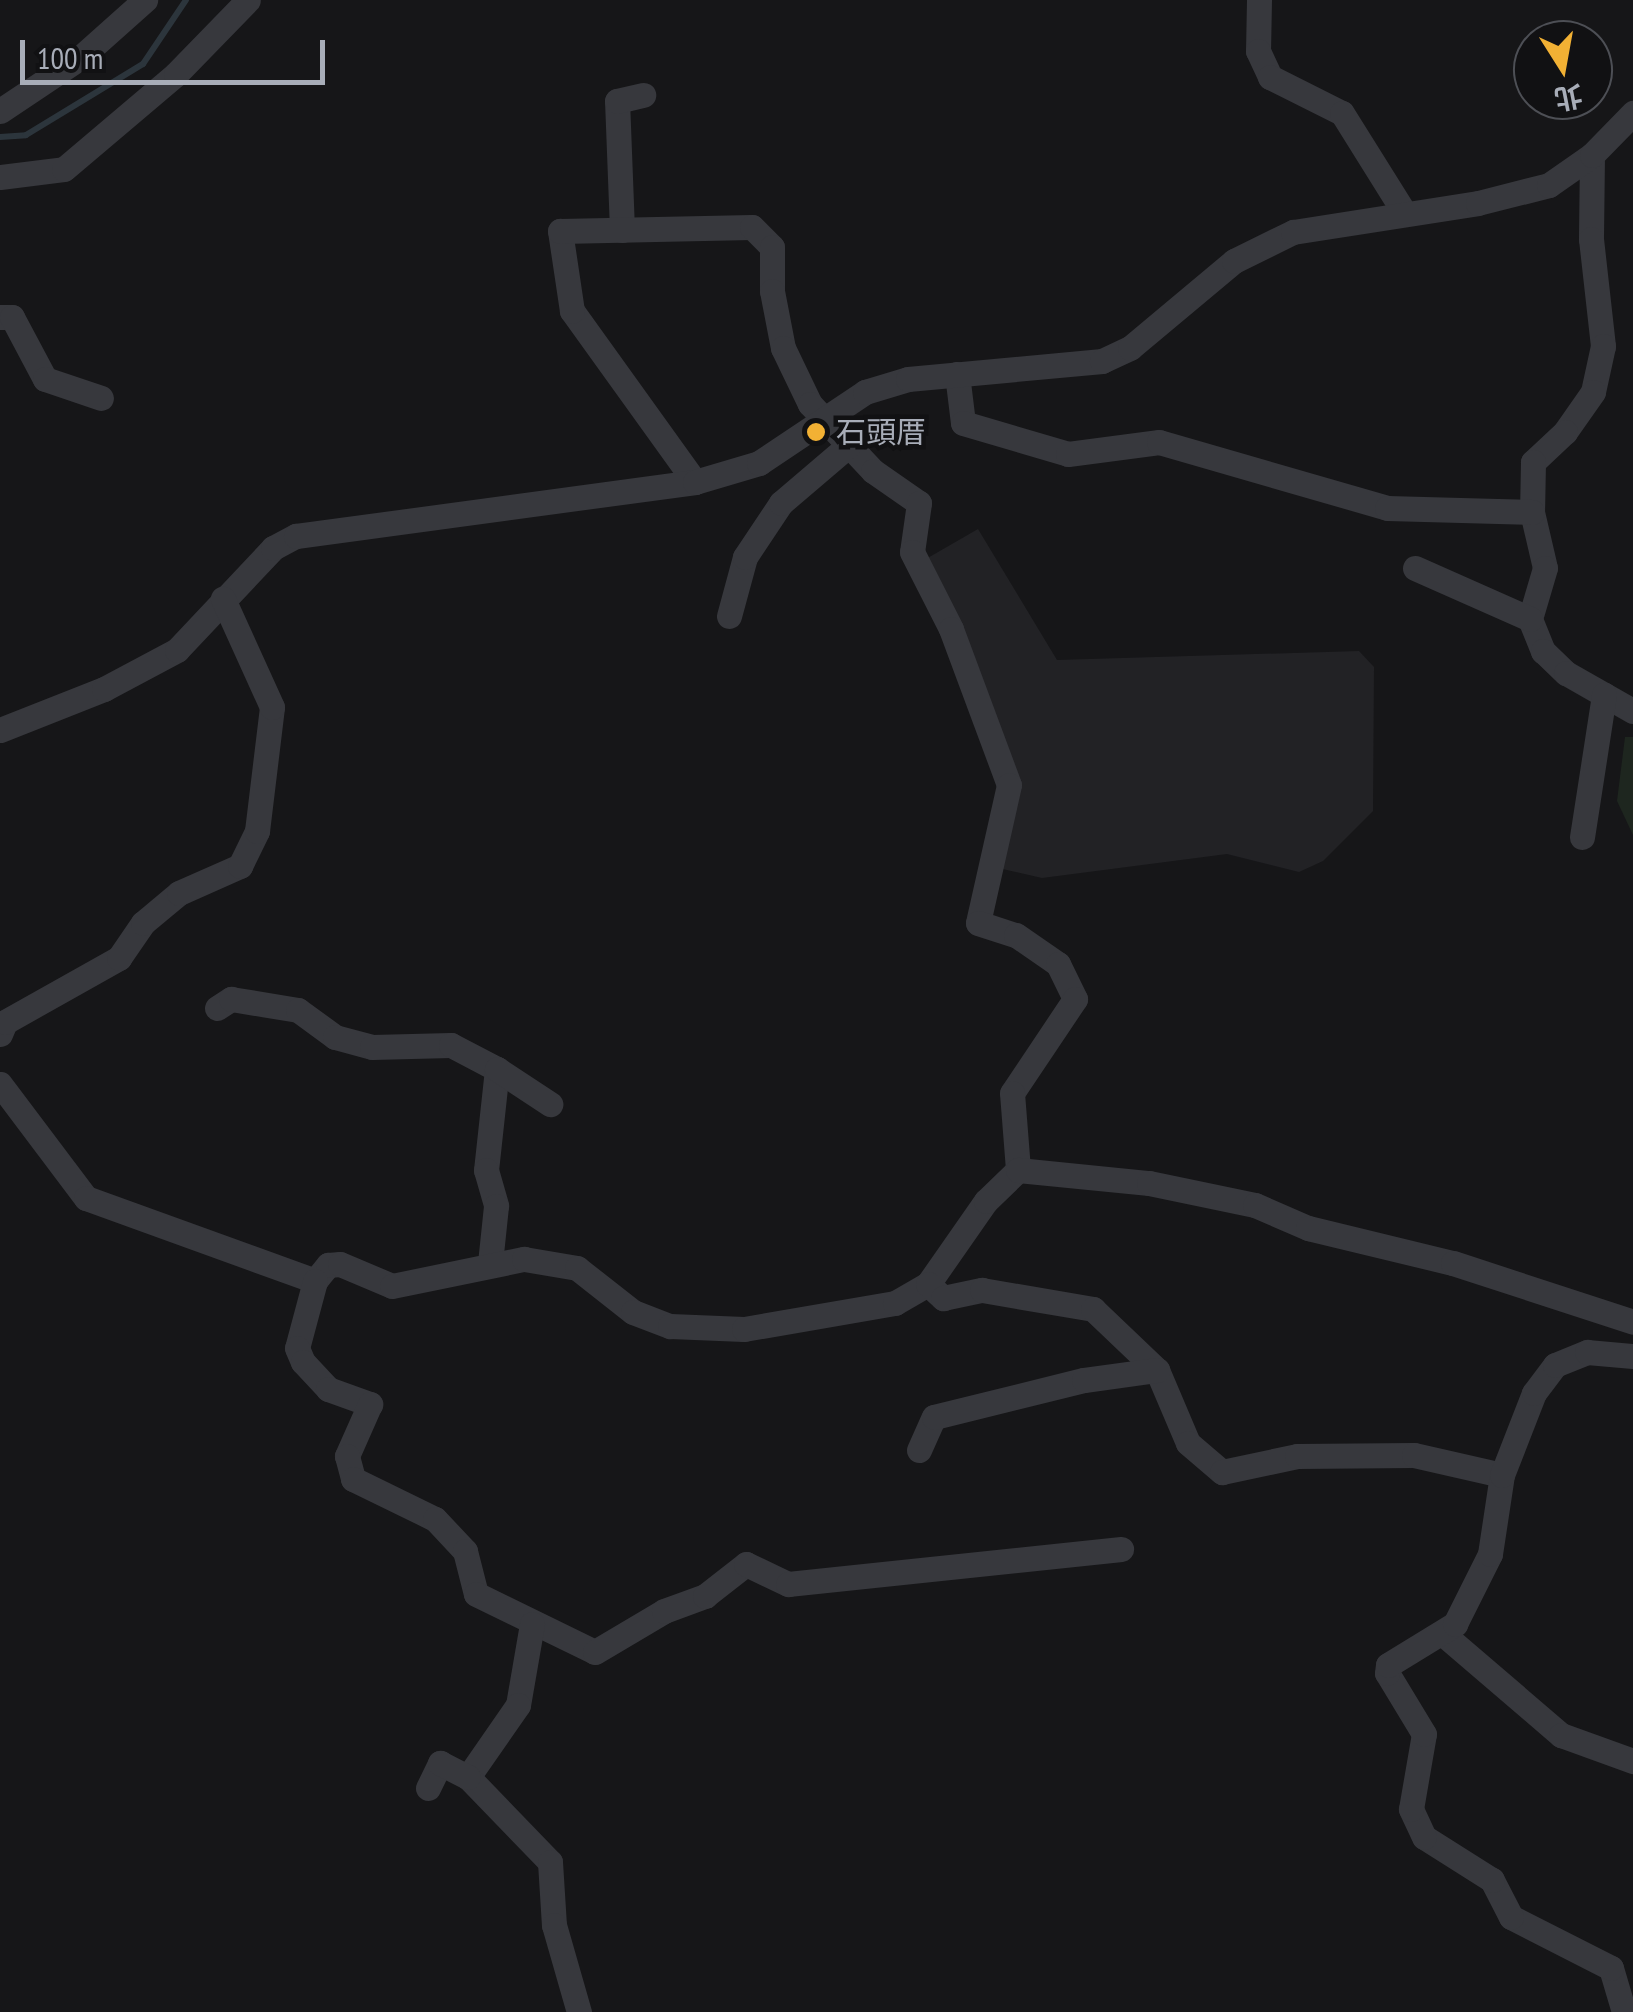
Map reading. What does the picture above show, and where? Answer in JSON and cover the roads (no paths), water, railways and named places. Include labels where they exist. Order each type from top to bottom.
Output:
[{"type":"street","points":[[0,112],[82,58],[144,0]]},
{"type":"street","points":[[0,178],[64,169],[176,74],[248,0]]},
{"type":"street","points":[[1258,0],[1258,51],[1270,77],[1342,113],[1405,214]]},
{"type":"street","points":[[622,230],[617,100],[643,96]]},
{"type":"street","points":[[0,730],[177,650],[273,548],[310,533],[695,482],[759,463],[864,392],[956,374],[1102,360],[1130,348],[1234,262],[1294,232],[1549,185],[1592,155],[1633,113]]},
{"type":"street","points":[[1592,155],[1591,239],[1602,346],[1593,392],[1565,432],[1532,462],[1532,512],[1544,568],[1530,619],[1543,651],[1604,695],[1633,710]]},
{"type":"street","points":[[695,482],[572,311],[560,232],[752,227],[772,247],[772,291],[783,348],[822,417],[919,503],[912,552],[1004,760],[1009,785],[978,923],[1016,935],[1058,964],[1074,999],[1012,1093],[1018,1170]]},
{"type":"street","points":[[0,317],[12,317],[45,379],[102,398]]},
{"type":"street","points":[[956,374],[962,424],[1068,454],[1159,442],[1388,508],[1532,512]]},
{"type":"street","points":[[729,616],[745,557],[781,503],[848,444]]},
{"type":"street","points":[[1416,568],[1530,619]]},
{"type":"street","points":[[0,1034],[5,1022],[119,958],[142,923],[179,893],[240,866],[257,831],[272,707],[223,599]]},
{"type":"street","points":[[1582,837],[1604,695]]},
{"type":"street","points":[[218,1008],[231,999],[298,1010],[336,1036],[372,1046],[450,1045],[550,1104]]},
{"type":"street","points":[[490,1262],[496,1206],[486,1170],[497,1070]]},
{"type":"street","points":[[0,1084],[86,1198],[315,1281]]},
{"type":"street","points":[[1121,1549],[788,1584],[746,1564],[705,1596],[664,1610],[594,1652],[476,1594],[465,1551],[434,1519],[354,1479],[347,1456],[370,1404],[328,1389],[303,1362],[297,1348],[315,1281],[328,1265],[340,1264],[392,1286],[436,1282],[490,1262],[524,1259],[577,1268],[633,1312],[670,1326],[744,1329],[895,1303],[928,1284],[986,1201],[1018,1170],[1150,1183],[1255,1205],[1308,1228],[1453,1262],[1633,1322]]},
{"type":"street","points":[[928,1284],[943,1298],[982,1290],[1093,1309],[1157,1370],[1188,1444],[1222,1472],[1297,1456],[1414,1455],[1502,1474]]},
{"type":"street","points":[[1624,2012],[1611,1968],[1511,1917],[1492,1880],[1424,1838],[1412,1808],[1424,1734],[1388,1664],[1455,1624],[1490,1554],[1502,1474],[1534,1393],[1555,1365],[1587,1352],[1633,1356]]},
{"type":"street","points":[[918,1450],[934,1417],[1084,1380],[1157,1370]]},
{"type":"street","points":[[468,1777],[518,1705],[532,1624]]},
{"type":"street","points":[[1442,1632],[1561,1735],[1633,1761]]},
{"type":"street","points":[[428,1788],[440,1764],[468,1777],[550,1862],[554,1925],[579,2012]]},
{"type":"waterway","points":[[0,137],[26,135],[143,64],[186,0]]},
{"type":"place","name":"石頭厝","points":[[816,432]]}]
